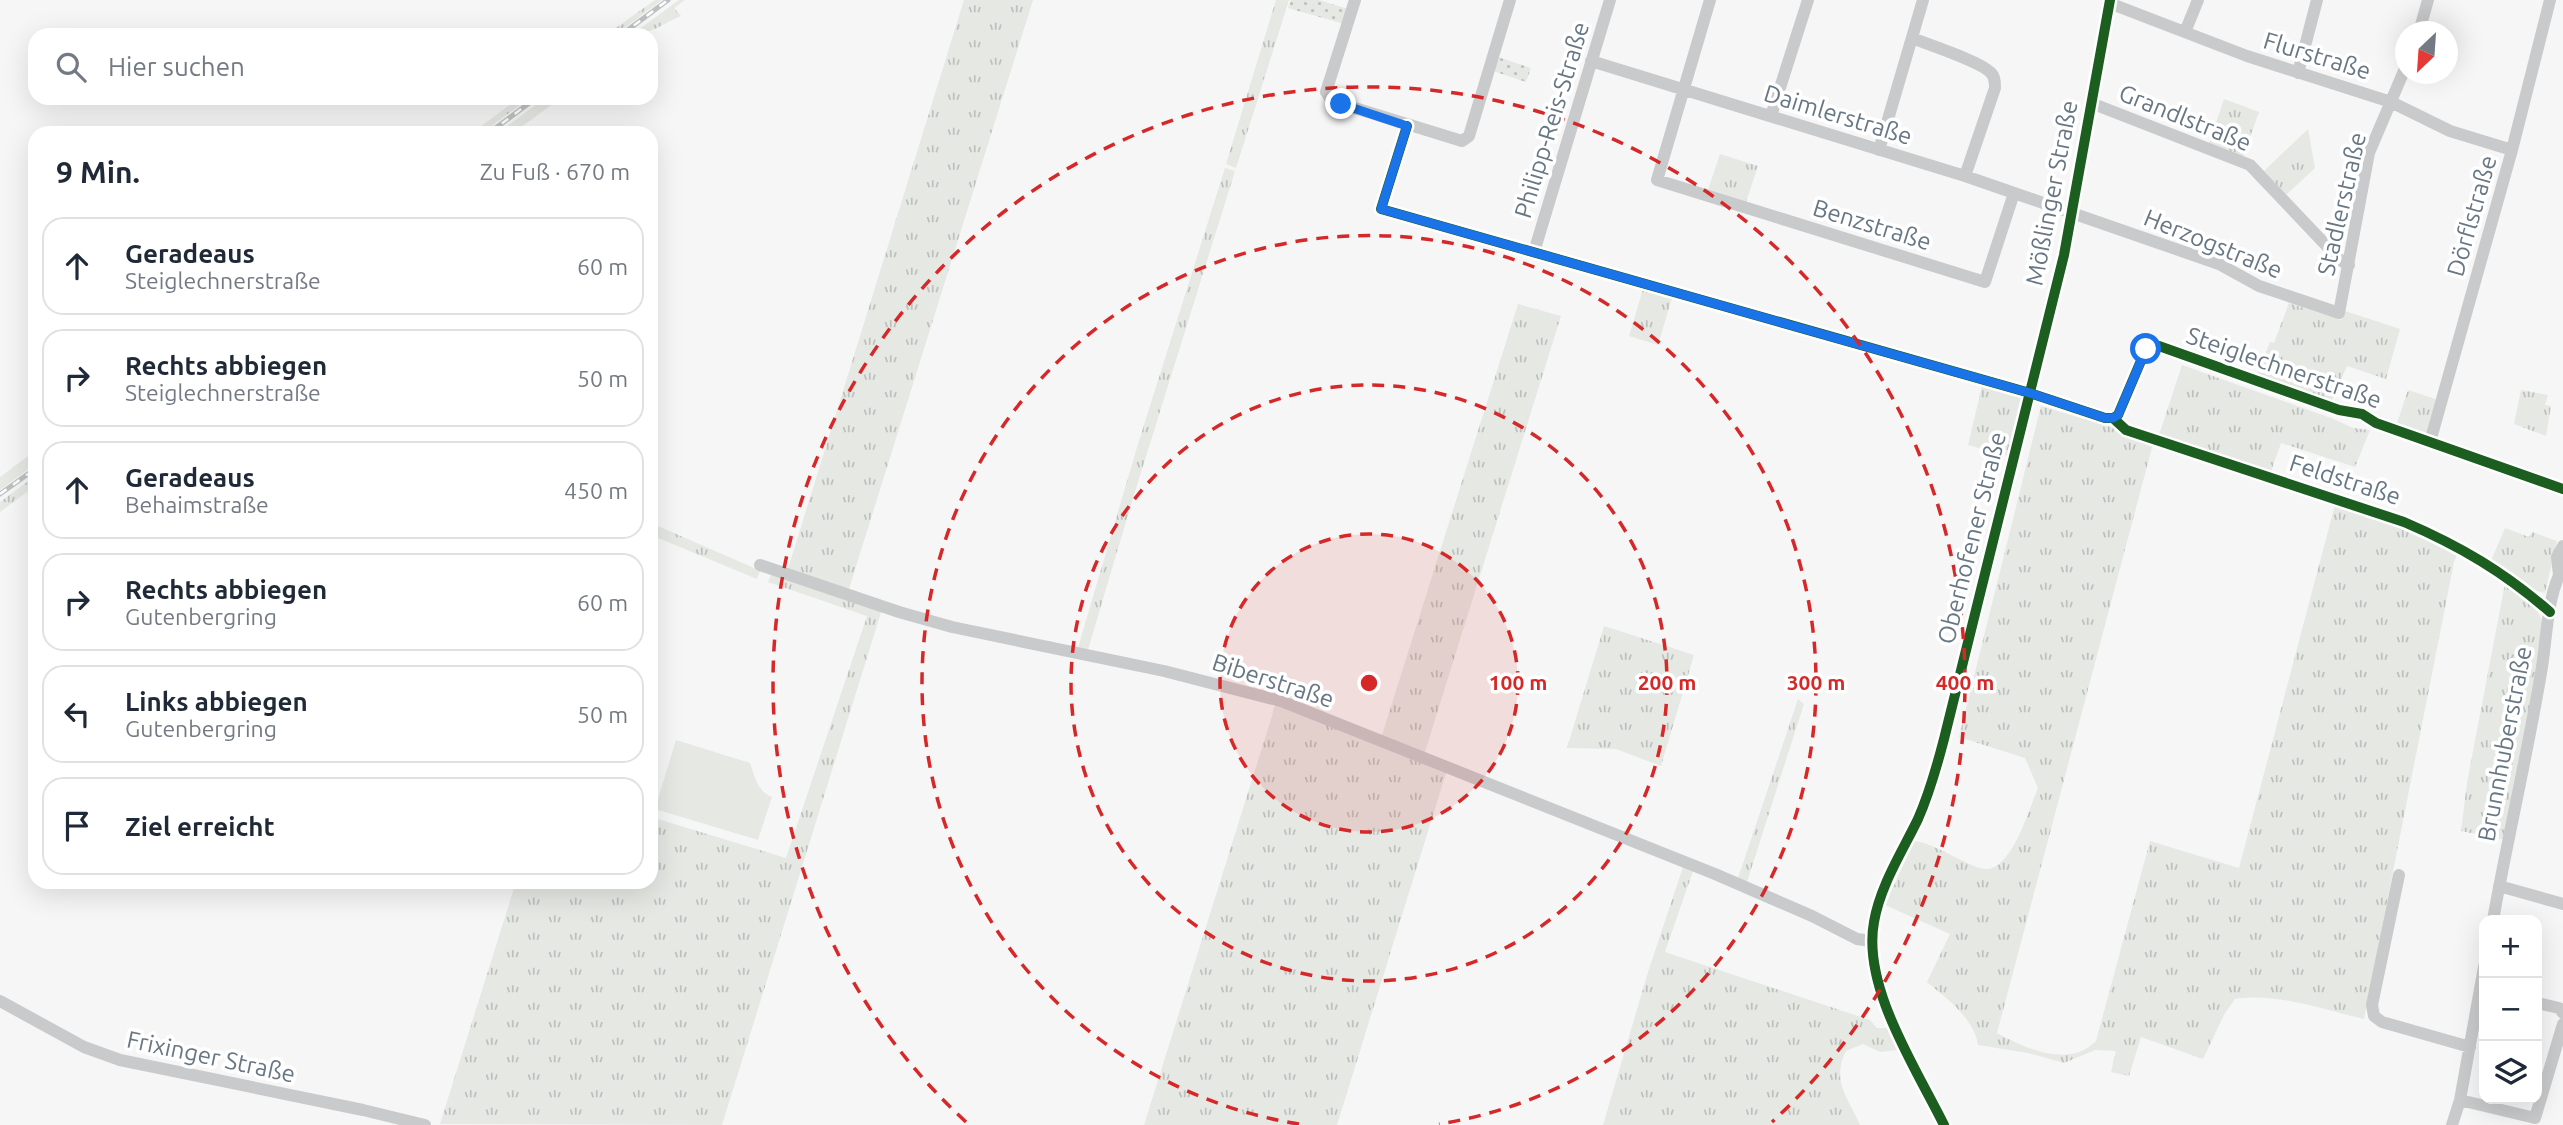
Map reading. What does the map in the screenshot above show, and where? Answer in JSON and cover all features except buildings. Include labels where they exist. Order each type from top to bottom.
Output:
[{"type":"street","points":[[1355,0],[1326,92],[1328,98],[1407,126],[1457,140],[1466,139],[1510,0]]},
{"type":"street","name":"Philipp-Reis-Straße","points":[[1534,252],[1610,0]]},
{"type":"street","points":[[1683,90],[1710,0]]},
{"type":"street","points":[[1770,116],[1808,0]]},
{"type":"street","points":[[1879,150],[1923,0]]},
{"type":"street","points":[[2185,32],[2198,0]]},
{"type":"street","points":[[2298,73],[2317,0]]},
{"type":"street","points":[[2422,21],[2428,0]]},
{"type":"street","name":"Dörflstraße","points":[[2430,442],[2512,150],[2550,0]]},
{"type":"street","name":"Flurstraße","points":[[2110,2],[2218,46],[2391,102],[2450,131],[2512,150]]},
{"type":"street","name":"Mößlinger Straße","points":[[2030,393],[2064,255],[2110,2]]},
{"type":"street","points":[[1912,38],[1979,66],[1990,72],[1995,80],[1995,88],[1965,176]]},
{"type":"street","name":"Daimlerstraße","points":[[1591,61],[1965,176],[2071,214]]},
{"type":"street","name":"Stadlerstraße","points":[[2339,313],[2369,153],[2398,84]]},
{"type":"street","name":"Benzstraße","points":[[1683,90],[1657,180],[1984,282],[2014,193]]},
{"type":"street","name":"Grandlstraße","points":[[2091,103],[2250,165],[2340,260],[2349,265]]},
{"type":"street","points":[[1407,126],[1381,209],[2030,393]]},
{"type":"street","name":"Herzogstraße","points":[[2071,214],[2219,264],[2259,286],[2339,313]]},
{"type":"street","name":"Steiglechnerstraße","points":[[2030,393],[2105,418],[2113,418],[2118,415],[2146,349],[2159,346],[2339,410],[2360,422],[2376,423],[2563,489]]},
{"type":"street","name":"Oberhofener Straße","points":[[1944,1125],[1891,1016],[1877,976],[1872,941],[1878,906],[1924,804],[1936,769],[2030,393]]},
{"type":"street","name":"Brunnhuberstraße","points":[[2494,915],[2542,667],[2550,612],[2561,571],[2557,557],[2563,546]]},
{"type":"street","name":"Biberstraße","points":[[760,565],[952,627],[1164,671],[1281,701],[1715,874],[1812,916],[1857,939],[1872,941]]},
{"type":"street","points":[[2399,875],[2372,1005],[2374,1016],[2382,1022],[2470,1047]]},
{"type":"street","points":[[2499,886],[2563,904]]},
{"type":"street","name":"Frixinger Straße","points":[[0,1001],[84,1047],[120,1060],[425,1125]]},
{"type":"street","points":[[2452,1125],[2460,1100],[2479,1003]]},
{"type":"street","points":[[2542,1004],[2563,1013]]},
{"type":"street","points":[[2460,1100],[2535,1118],[2563,1024]]},
{"type":"green space","points":[[655,0],[662,0],[624,28],[616,28]]},
{"type":"green space","points":[[679,0],[685,0],[674,8],[681,16],[656,28],[641,28]]},
{"type":"green space","points":[[964,0],[1033,0],[848,592],[787,572]]},
{"type":"green space","points":[[1276,0],[1289,0],[1236,168],[1226,164]]},
{"type":"green space","points":[[1291,0],[1319,0],[1348,9],[1344,24],[1288,8]]},
{"type":"green space","points":[[1498,57],[1531,68],[1526,82],[1493,71]]},
{"type":"green space","points":[[2224,99],[2259,112],[2243,157],[2209,144]]},
{"type":"green space","points":[[510,105],[520,105],[491,126],[481,126]]},
{"type":"green space","points":[[536,105],[551,105],[523,126],[507,126]]},
{"type":"green space","points":[[2308,129],[2315,168],[2286,195],[2264,171]]},
{"type":"green space","points":[[1720,154],[1758,166],[1746,202],[1708,190]]},
{"type":"green space","points":[[1225,168],[1235,171],[1087,653],[1077,651],[1138,444]]},
{"type":"green space","points":[[1643,289],[1672,298],[1658,345],[1629,336]]},
{"type":"green space","points":[[2289,303],[2341,320],[2345,311],[2400,329],[2386,379],[2347,366],[2332,400],[2257,374],[2270,342],[2274,343]]},
{"type":"green space","points":[[1518,304],[1561,316],[1424,755],[1381,738]]},
{"type":"green space","points":[[2182,365],[2353,428],[2370,430],[2355,467],[2281,443],[2270,474],[2158,438]]},
{"type":"green space","points":[[1982,386],[2022,398],[2007,456],[1968,445]]},
{"type":"green space","points":[[2408,390],[2438,400],[2427,433],[2397,423]]},
{"type":"green space","points":[[2521,390],[2548,395],[2545,405],[2551,406],[2546,436],[2514,424]]},
{"type":"green space","points":[[2041,406],[2154,440],[1997,1033],[2034,1050],[2060,1055],[2073,1054],[2096,1041],[2150,841],[2239,868],[2336,501],[2415,528],[2459,550],[2454,562],[2364,1019],[2283,1000],[2251,997],[2235,999],[2225,1013],[2203,1059],[2141,1037],[2129,1076],[2111,1072],[2116,1051],[2095,1050],[2064,1063],[2028,1053],[1978,1045],[1965,1018],[1927,982],[1950,934],[1885,905],[1914,841],[1932,846],[1973,866],[1987,869],[1996,866],[2012,848],[2038,788],[2025,758],[1959,737]]},
{"type":"green space","points":[[28,456],[28,469],[0,490],[0,477]]},
{"type":"green space","points":[[28,481],[28,491],[0,512],[0,502]]},
{"type":"green space","points":[[658,526],[760,571],[757,579],[658,538]]},
{"type":"green space","points":[[2505,528],[2529,537],[2532,532],[2557,541],[2545,593],[2527,588],[2490,563]]},
{"type":"green space","points":[[776,574],[882,609],[722,1125],[440,1124],[514,889],[658,889],[658,819],[786,858],[867,616],[768,582],[771,575]]},
{"type":"green space","points":[[2506,578],[2530,600],[2544,628],[2505,840],[2461,831],[2467,783]]},
{"type":"green space","points":[[1604,626],[1694,655],[1661,766],[1616,749],[1567,748]]},
{"type":"green space","points":[[1798,699],[1804,704],[1746,885],[1737,881]]},
{"type":"green space","points":[[1276,703],[1447,770],[1337,1125],[1144,1125]]},
{"type":"green space","points":[[676,740],[750,763],[760,787],[772,797],[758,840],[658,810],[658,799]]},
{"type":"green space","points":[[1684,864],[1694,868],[1665,952],[1870,1020],[1877,1028],[1889,1028],[1898,1050],[1880,1052],[1863,1044],[1846,1051],[1842,1062],[1840,1071],[1843,1089],[1860,1125],[1603,1125],[1648,972]]},
{"type":"railway","points":[[630,28],[668,0]]},
{"type":"railway","points":[[498,126],[527,105]]},
{"type":"railway","points":[[0,494],[28,474]]},
{"type":"cycle path","points":[[1944,1125],[1906,1053],[1883,1000],[1872,947],[1874,922],[1886,882],[1926,800],[1944,739],[2064,255],[2110,0]]},
{"type":"cycle path","points":[[1407,126],[1381,209],[2030,393],[2105,418],[2118,415],[2146,349],[2159,346],[2339,410],[2362,414],[2376,423],[2563,489]]},
{"type":"cycle path","name":"Feldstraße","points":[[2113,418],[2126,430],[2404,522],[2481,561],[2516,584],[2550,612]]},
{"type":"route","points":[[1341,104],[1407,126],[1381,209],[2030,393],[2105,418],[2118,415],[2146,349]]}]
